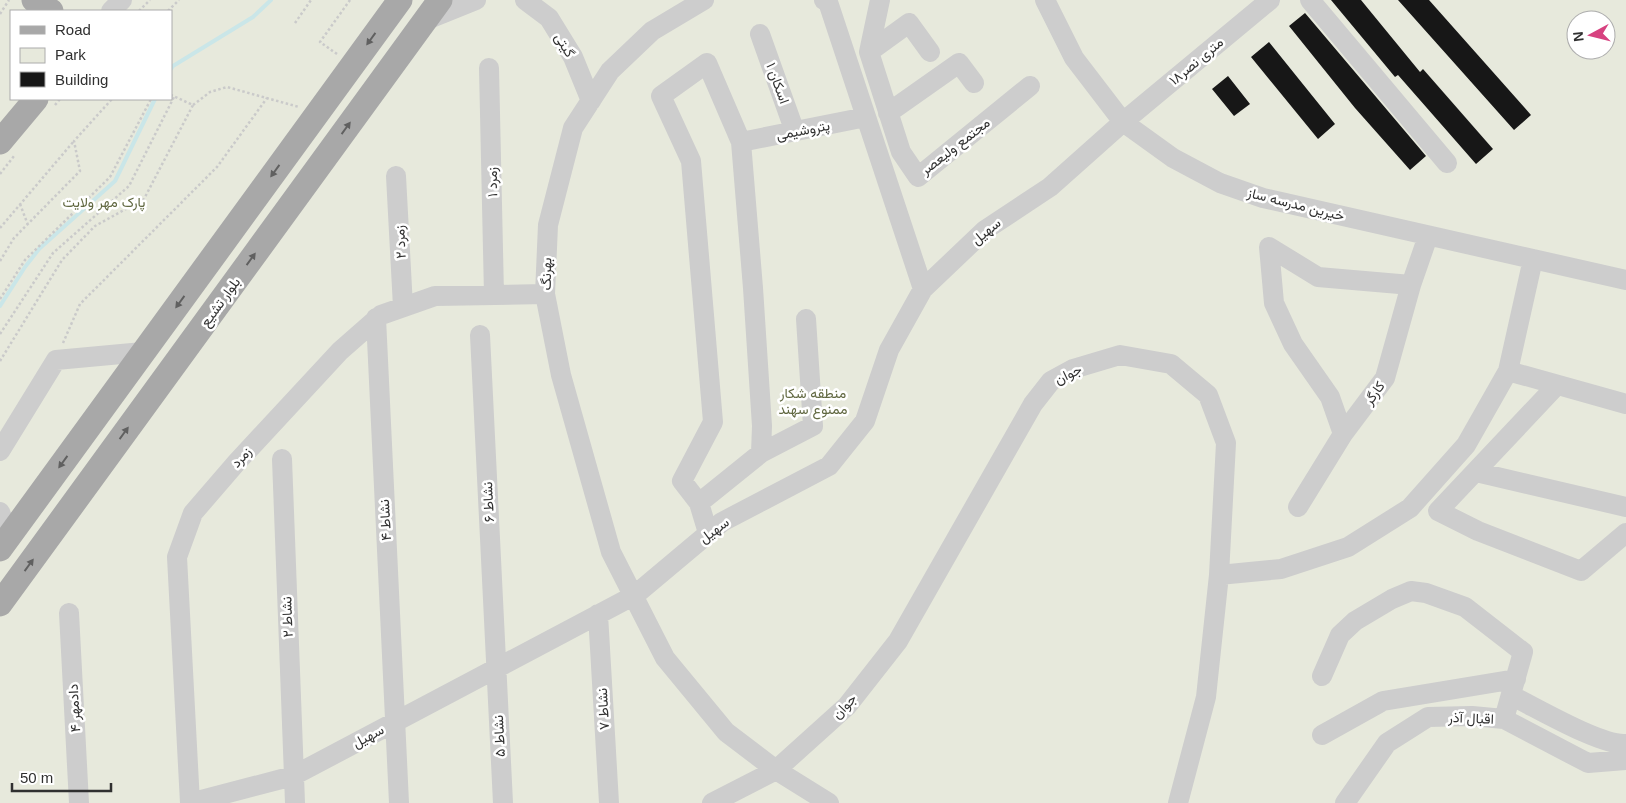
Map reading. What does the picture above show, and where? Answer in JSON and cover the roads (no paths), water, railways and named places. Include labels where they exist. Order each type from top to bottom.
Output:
[{"type":"main road","points":[[34,0],[49,10]]},
{"type":"main road","points":[[4,543],[400,0]]},
{"type":"main road","name":"بلوار تشیع","points":[[0,604],[440,0]]},
{"type":"main road","points":[[0,142],[35,100]]},
{"type":"street","points":[[112,10],[122,0]]},
{"type":"street","points":[[424,21],[476,0]]},
{"type":"street","name":"گیتی","points":[[526,0],[549,18],[573,57],[590,101]]},
{"type":"street","name":"بهرنگ","points":[[704,0],[652,31],[610,71],[573,128],[548,225],[545,294],[561,375],[612,552],[665,658],[726,732],[776,770],[829,803]]},
{"type":"street","points":[[824,0],[828,2],[922,289]]},
{"type":"street","points":[[869,50],[880,0]]},
{"type":"street","name":"خیرین مدرسه ساز","points":[[1045,0],[1074,58],[1123,122],[1173,158],[1220,183],[1263,198],[1626,280]]},
{"type":"street","name":"۱۸متری نصر","points":[[1123,122],[1270,0]]},
{"type":"street","points":[[1310,0],[1447,163]]},
{"type":"street","points":[[869,50],[909,23],[930,52]]},
{"type":"street","name":"اسکان ۱","points":[[760,34],[795,132]]},
{"type":"street","name":"مجتمع ولیعصر","points":[[869,50],[901,152],[918,177],[1030,86]]},
{"type":"street","points":[[708,533],[698,503],[682,482],[713,422],[691,161],[661,96],[707,63],[741,142],[762,426],[761,453]]},
{"type":"street","points":[[888,113],[959,63],[974,82]]},
{"type":"street","name":"زمرد ۱","points":[[489,68],[494,295]]},
{"type":"street","name":"پتروشیمی","points":[[741,142],[866,117]]},
{"type":"street","name":"سهیل","points":[[190,803],[293,776],[394,723],[635,595],[722,522],[830,466],[865,421],[889,350],[922,289],[985,230],[1050,187],[1123,122]]},
{"type":"street","name":"زمرد ۲","points":[[396,176],[403,307]]},
{"type":"street","name":"کارگر","points":[[1298,507],[1344,434],[1385,378],[1411,285],[1428,236]]},
{"type":"street","points":[[1344,434],[1330,397],[1293,344],[1274,303],[1269,247],[1318,277],[1411,285]]},
{"type":"street","points":[[1219,575],[1281,569],[1348,547],[1410,508],[1466,445],[1508,371],[1533,259]]},
{"type":"street","name":"زمرد","points":[[190,803],[177,557],[194,512],[237,462],[340,350],[381,314],[435,296],[545,294]]},
{"type":"street","name":"نشاط ۴","points":[[376,318],[398,803]]},
{"type":"street","points":[[698,503],[761,453],[813,426],[806,319]]},
{"type":"street","name":"نشاط ۶","points":[[480,335],[495,669]]},
{"type":"street","points":[[0,452],[56,360],[143,352]]},
{"type":"street","name":"جوان","points":[[712,803],[776,770],[847,706],[898,641],[1033,404],[1051,381],[1074,368],[1120,355],[1171,364],[1208,395],[1226,443],[1219,575],[1206,697],[1178,803]]},
{"type":"street","points":[[1508,371],[1626,404]]},
{"type":"street","points":[[1557,385],[1438,511],[1478,531],[1581,571],[1626,533]]},
{"type":"street","name":"نشاط ۲","points":[[282,459],[295,803]]},
{"type":"street","points":[[1476,472],[1626,507]]},
{"type":"street","points":[[0,512],[4,543]]},
{"type":"street","points":[[1322,676],[1340,635],[1354,621],[1384,603],[1411,592],[1426,593],[1465,607],[1523,652],[1504,719]]},
{"type":"street","name":"دادمهر ۴","points":[[69,612],[79,803]]},
{"type":"street","name":"نشاط ۷","points":[[598,614],[609,803]]},
{"type":"street","name":"نشاط ۵","points":[[495,669],[503,803]]},
{"type":"street","points":[[1322,735],[1383,701],[1514,687],[1601,740],[1618,745],[1626,744]]},
{"type":"street","name":"اقبال آذر","points":[[1345,803],[1387,743],[1428,717],[1472,716],[1504,719],[1588,763],[1626,760]]},
{"type":"waterway","points":[[172,68],[253,17],[271,0]]},
{"type":"waterway","points":[[0,306],[39,249],[115,181],[155,100]]},
{"type":"park label","name":"پارک مهر ولایت","points":[[104,202]]},
{"type":"park label","name":"منطقه شکار ممنوع سهند","points":[[813,402]]}]
